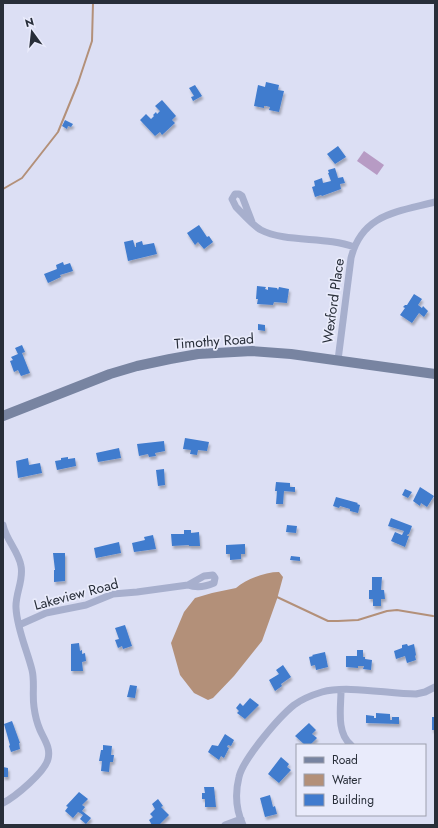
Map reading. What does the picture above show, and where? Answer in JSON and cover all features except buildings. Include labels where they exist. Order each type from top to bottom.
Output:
[{"type":"main road","name":"Timothy Road","points":[[3,416],[110,374],[170,359],[218,353],[252,351],[291,354],[435,374]]},
{"type":"street","name":"Wexford Place","points":[[338,360],[351,258],[354,247],[366,228],[376,221],[398,212],[435,202]]},
{"type":"street","name":"Wexford Place","points":[[252,222],[257,228],[269,233],[295,238],[335,242],[354,247]]},
{"type":"street","points":[[3,525],[5,538],[21,566],[22,572],[16,608],[19,624],[33,672],[34,706],[37,722],[48,746],[48,759],[46,765],[38,775],[13,797],[3,803]]},
{"type":"street","name":"Lakeview Road","points":[[19,624],[46,613],[86,605],[113,594],[188,585]]},
{"type":"street","points":[[225,825],[242,822],[238,809],[237,798],[239,776],[243,767],[254,750],[294,705],[318,694],[332,690],[416,694],[425,692],[435,686]]},
{"type":"street","points":[[341,691],[341,726],[345,738],[350,744]]},
{"type":"shaded area","points":[[364,151],[384,165],[377,175],[357,161]]},
{"type":"water","points":[[279,572],[283,577],[262,641],[234,676],[213,698],[208,700],[194,693],[180,675],[171,643],[184,612],[195,598],[236,588],[256,577],[268,573]]},
{"type":"waterway","points":[[3,189],[22,178],[58,132],[78,83],[92,41],[93,3]]},
{"type":"waterway","points":[[277,597],[328,621],[358,620],[387,611],[397,610],[433,616]]}]
